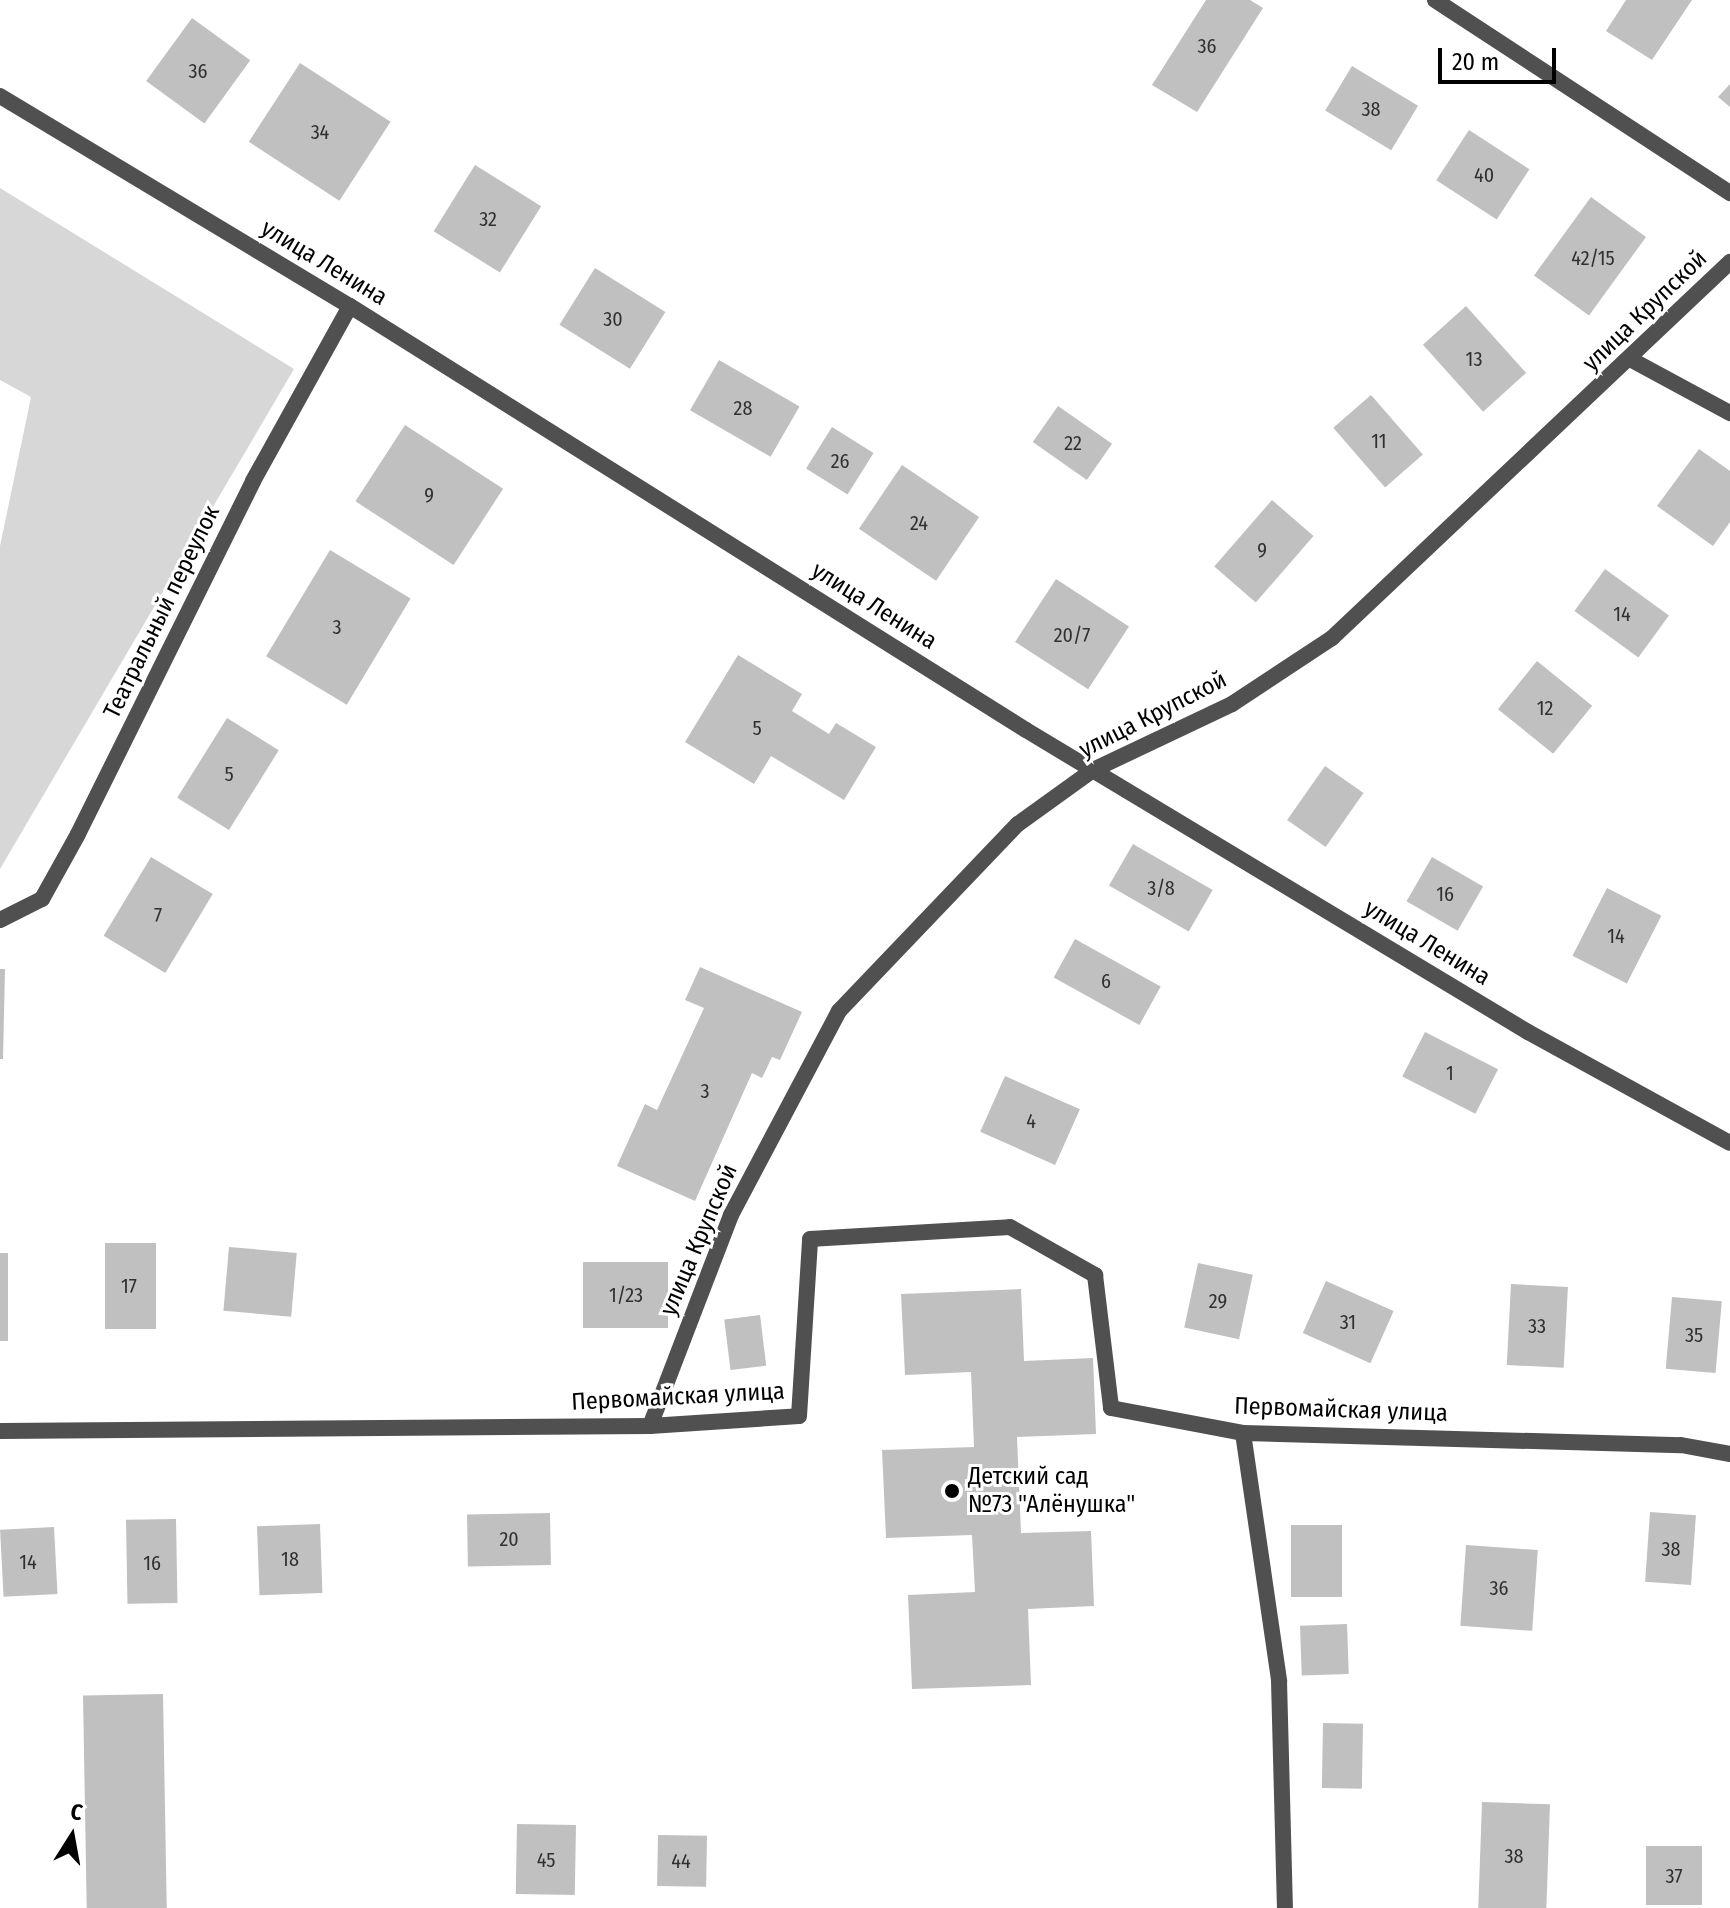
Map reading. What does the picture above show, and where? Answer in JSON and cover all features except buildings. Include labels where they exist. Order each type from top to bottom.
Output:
[{"type":"street","points":[[1435,0],[1730,193]]},
{"type":"street","name":"улица Ленина","points":[[0,96],[350,306],[1093,770],[1528,1032],[1730,1143]]},
{"type":"street","name":"улица Крупской","points":[[650,1426],[731,1215],[839,1011],[1018,824],[1093,770],[1232,704],[1332,638],[1730,262]]},
{"type":"street","name":"Театральный переулок","points":[[0,920],[42,899],[78,834],[253,481],[350,306]]},
{"type":"street","points":[[1630,359],[1730,413]]},
{"type":"street","name":"Первомайская улица","points":[[0,1431],[650,1426],[799,1416],[810,1239],[1010,1227],[1095,1275],[1111,1408],[1243,1433],[1681,1445],[1730,1454]]},
{"type":"street","points":[[1243,1433],[1279,1681],[1285,1908]]},
{"type":"shaded area","points":[[0,188],[294,369],[0,869],[0,546],[31,397],[0,380]]},
{"type":"place","name":"Детский сад №73 \"Алёнушка\"","points":[[952,1491]]}]
